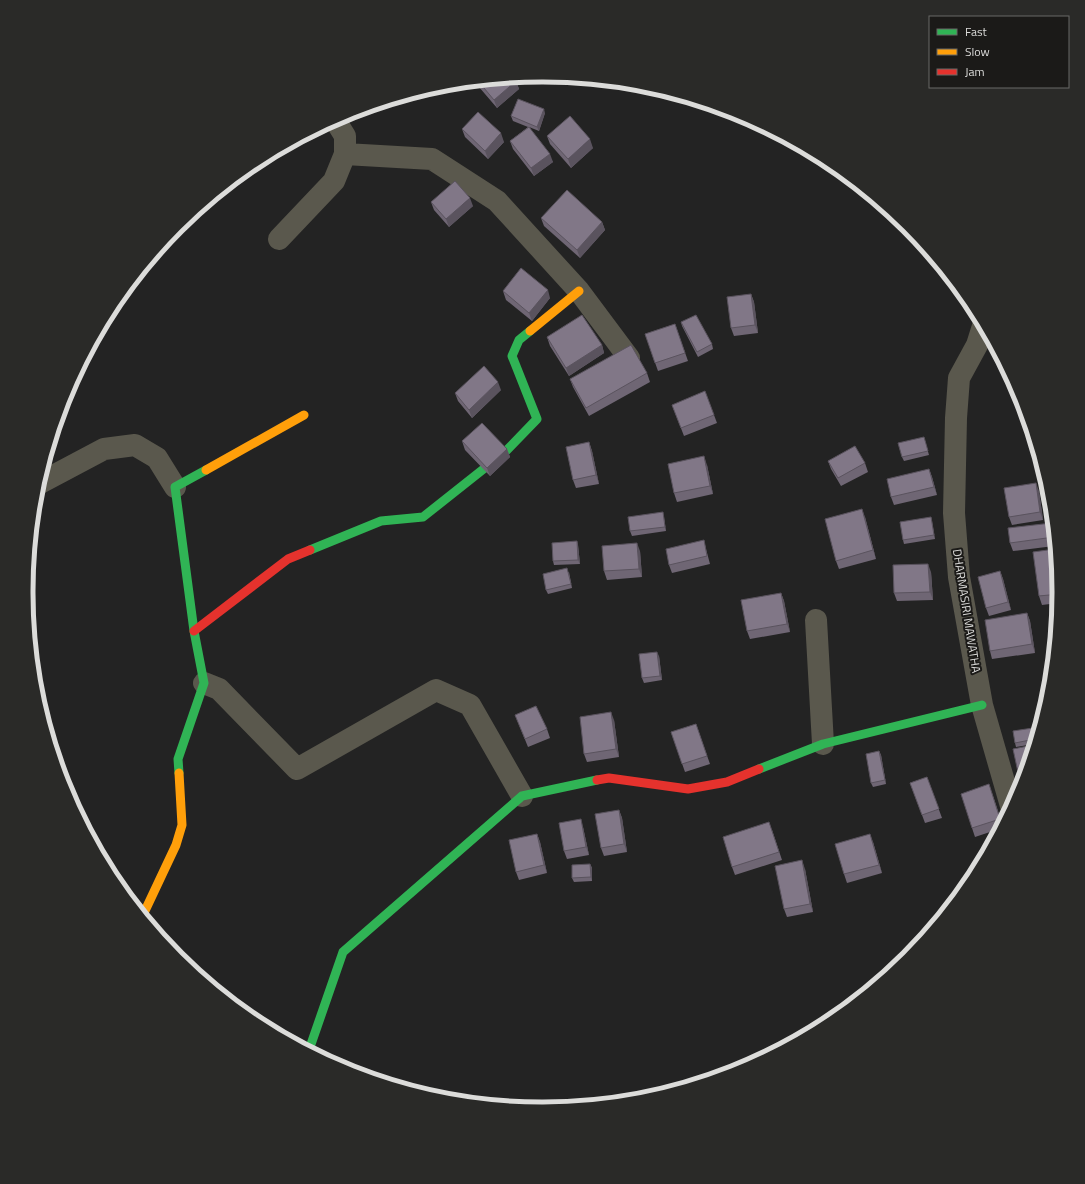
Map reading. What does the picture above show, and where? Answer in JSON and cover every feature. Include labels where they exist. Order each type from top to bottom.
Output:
[{"type":"street","points":[[279,239],[334,181],[345,154],[345,136],[338,126]]},
{"type":"street","points":[[345,154],[432,159],[497,201],[579,291],[629,358]]},
{"type":"street","points":[[194,631],[288,559],[381,521],[423,517],[505,452],[537,419],[512,356],[519,340],[579,291]]},
{"type":"street","name":"DHARMASIRI MAWATHA","points":[[980,335],[959,378],[956,418],[954,513],[959,577],[982,705],[1008,797]]},
{"type":"street","points":[[175,487],[304,415]]},
{"type":"street","points":[[46,480],[104,449],[135,445],[157,458],[175,487],[194,631],[204,683],[178,759],[182,825],[176,845],[145,911]]},
{"type":"street","points":[[816,620],[823,744]]},
{"type":"street","points":[[204,683],[219,690],[297,769],[436,690],[470,705],[522,796]]},
{"type":"street","points":[[311,1045],[343,952],[522,796],[609,778],[688,789],[728,782],[823,744],[982,705]]},
{"type":"building","points":[[513,84],[494,100],[483,86]]},
{"type":"building","points":[[518,99],[544,109],[537,127],[511,116]]},
{"type":"building","points":[[478,112],[501,133],[485,151],[462,129]]},
{"type":"building","points":[[570,116],[590,139],[568,159],[547,136]]},
{"type":"building","points":[[529,127],[550,154],[531,168],[510,141]]},
{"type":"building","points":[[455,181],[470,198],[446,219],[431,202]]},
{"type":"building","points":[[567,190],[602,222],[577,250],[541,218]]},
{"type":"building","points":[[521,268],[548,290],[529,313],[503,291]]},
{"type":"building","points":[[751,294],[755,325],[731,328],[727,297]]},
{"type":"building","points":[[582,315],[602,345],[566,368],[547,337]]},
{"type":"building","points":[[696,315],[712,344],[697,352],[681,322]]},
{"type":"building","points":[[675,324],[685,353],[655,363],[645,334]]},
{"type":"building","points":[[631,345],[647,373],[586,408],[570,379]]},
{"type":"building","points":[[484,366],[498,382],[469,410],[455,393]]},
{"type":"building","points":[[705,391],[714,415],[681,428],[672,405]]},
{"type":"building","points":[[482,423],[507,449],[487,468],[462,441]]},
{"type":"building","points":[[924,437],[928,451],[902,457],[898,443]]},
{"type":"building","points":[[589,442],[596,475],[573,480],[566,447]]},
{"type":"building","points":[[855,446],[865,463],[838,478],[828,461]]},
{"type":"building","points":[[704,456],[710,486],[674,493],[668,464]]},
{"type":"building","points":[[929,469],[934,487],[891,497],[887,479]]},
{"type":"building","points":[[1036,483],[1040,512],[1009,517],[1004,488]]},
{"type":"building","points":[[862,509],[873,550],[836,561],[825,519]]},
{"type":"building","points":[[663,512],[665,527],[630,531],[628,517]]},
{"type":"building","points":[[931,517],[934,535],[903,540],[900,522]]},
{"type":"building","points":[[1048,523],[1049,538],[1010,543],[1008,528]]},
{"type":"building","points":[[704,540],[707,556],[669,565],[666,549]]},
{"type":"building","points":[[577,541],[578,560],[553,561],[552,543]]},
{"type":"building","points":[[637,543],[639,569],[604,571],[602,546]]},
{"type":"building","points":[[1050,550],[1052,595],[1039,596],[1033,552]]},
{"type":"building","points":[[928,564],[930,592],[894,593],[893,565]]},
{"type":"building","points":[[567,568],[571,584],[546,590],[543,574]]},
{"type":"building","points":[[1000,571],[1008,602],[986,608],[978,577]]},
{"type":"building","points":[[781,593],[787,624],[747,631],[741,600]]},
{"type":"building","points":[[1027,613],[1032,644],[990,651],[985,620]]},
{"type":"building","points":[[657,652],[660,676],[642,678],[639,654]]},
{"type":"building","points":[[536,706],[547,729],[525,739],[515,715]]},
{"type":"building","points":[[611,712],[616,749],[584,754],[580,717]]},
{"type":"building","points":[[696,724],[707,756],[682,764],[671,732]]},
{"type":"building","points":[[1033,728],[1033,730],[1030,740],[1015,743],[1013,731]]},
{"type":"building","points":[[1028,746],[1018,773],[1013,749]]},
{"type":"building","points":[[879,751],[885,780],[871,783],[866,754]]},
{"type":"building","points":[[927,777],[939,809],[922,815],[910,783]]},
{"type":"building","points":[[989,784],[999,817],[998,820],[972,828],[961,794]]},
{"type":"building","points":[[619,810],[624,844],[601,848],[595,814]]},
{"type":"building","points":[[581,819],[586,847],[564,851],[559,823]]},
{"type":"building","points":[[769,822],[779,852],[732,867],[723,837]]},
{"type":"building","points":[[537,834],[544,865],[516,872],[509,840]]},
{"type":"building","points":[[870,834],[879,865],[844,874],[835,844]]},
{"type":"building","points":[[802,860],[810,904],[784,909],[775,866]]},
{"type":"building","points":[[590,864],[591,877],[572,878],[572,865]]},
{"type":"traffic: fast","points":[[310,550],[381,521],[423,517],[505,452],[537,419],[512,356],[519,340],[530,331]]},
{"type":"traffic: fast","points":[[179,773],[178,759],[204,683],[194,631],[175,487],[206,470]]},
{"type":"traffic: fast","points":[[759,769],[823,744],[982,705]]},
{"type":"traffic: fast","points":[[311,1045],[343,952],[522,796],[597,780]]},
{"type":"traffic: slow","points":[[530,331],[579,291]]},
{"type":"traffic: slow","points":[[206,470],[304,415]]},
{"type":"traffic: slow","points":[[145,911],[176,845],[182,825],[179,773]]},
{"type":"traffic: jam","points":[[194,631],[288,559],[310,550]]},
{"type":"traffic: jam","points":[[597,780],[609,778],[688,789],[727,782],[759,769]]}]
